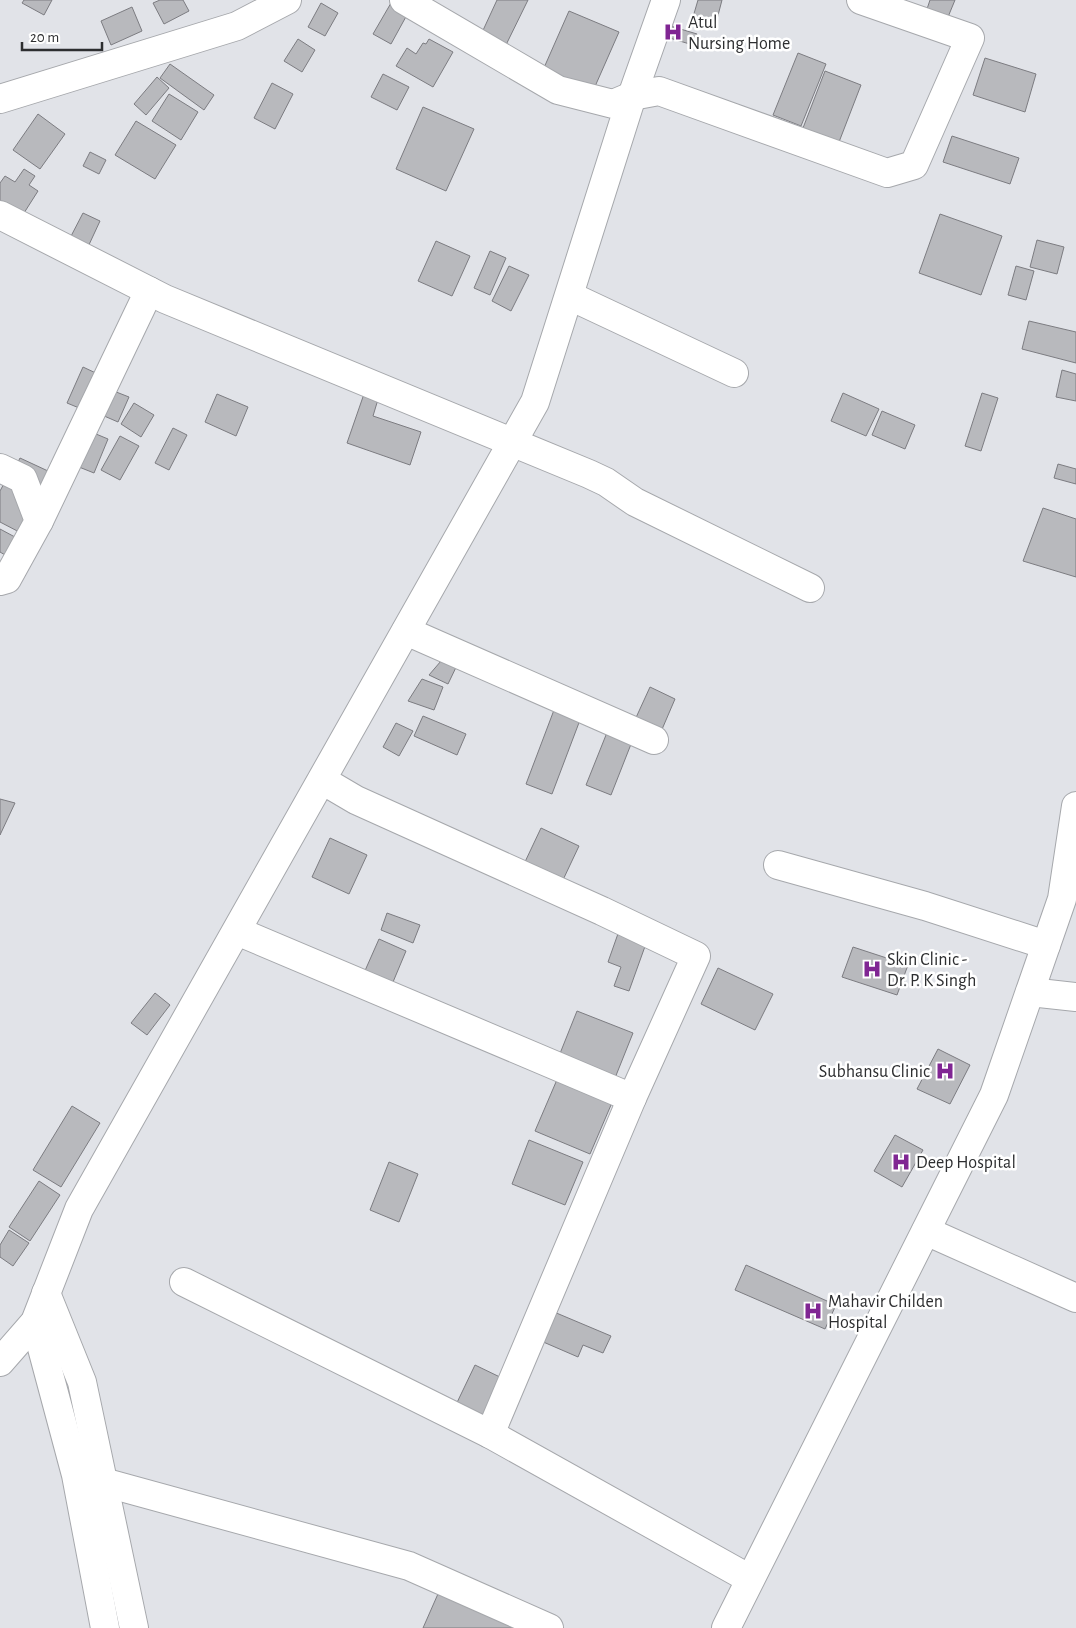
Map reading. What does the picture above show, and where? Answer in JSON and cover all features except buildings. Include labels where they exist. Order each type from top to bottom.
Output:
[{"type":"street","points":[[0,99],[236,26],[286,0]]},
{"type":"street","points":[[404,0],[558,90],[613,104],[632,96],[659,91],[886,173],[914,165],[970,38],[861,0]]},
{"type":"street","points":[[0,1362],[35,1322],[80,1209],[536,402],[632,96],[666,0]]},
{"type":"street","points":[[0,215],[149,291],[606,482],[635,502],[810,588]]},
{"type":"street","points":[[2,583],[39,521],[149,291]]},
{"type":"street","points":[[570,296],[734,373]]},
{"type":"street","points":[[0,468],[23,479],[39,521]]},
{"type":"street","points":[[406,631],[654,740]]},
{"type":"street","points":[[322,780],[356,800],[602,911],[696,956],[632,1098],[490,1434]]},
{"type":"street","points":[[726,1628],[994,1095],[1062,899],[1076,806]]},
{"type":"street","points":[[778,865],[925,906],[1046,945]]},
{"type":"street","points":[[237,931],[632,1098]]},
{"type":"street","points":[[1030,992],[1076,998]]},
{"type":"street","points":[[926,1231],[1076,1298]]},
{"type":"street","points":[[184,1282],[490,1434],[750,1578]]},
{"type":"street","points":[[46,1293],[82,1382],[134,1628]]},
{"type":"street","points":[[35,1322],[76,1475],[105,1628]]},
{"type":"street","points":[[76,1475],[409,1566],[549,1628]]},
{"type":"place","name":"Atul Nursing Home","points":[[673,32]]},
{"type":"place","name":"Skin Clinic - Dr. P. K Singh","points":[[872,969]]},
{"type":"place","name":"Subhansu Clinic","points":[[945,1071]]},
{"type":"place","name":"Deep Hospital","points":[[901,1162]]},
{"type":"place","name":"Mahavir Childen Hospital","points":[[813,1311]]}]
